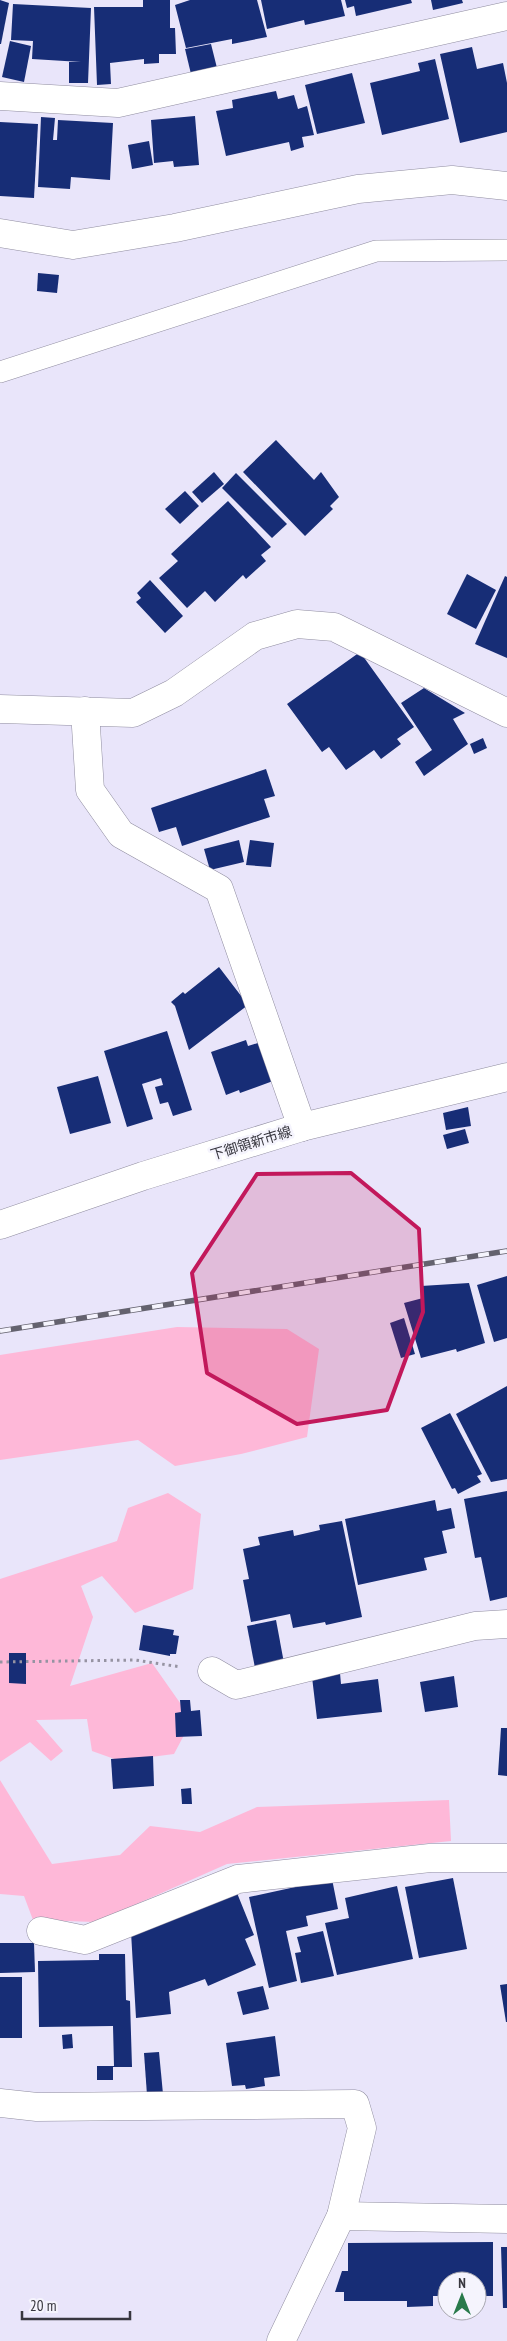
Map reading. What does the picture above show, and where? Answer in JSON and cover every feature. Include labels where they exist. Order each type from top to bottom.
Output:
[{"type":"street","points":[[0,96],[118,103],[507,16]]},
{"type":"street","points":[[0,234],[72,245],[175,228],[358,189],[452,180],[507,186]]},
{"type":"street","points":[[0,709],[133,713],[174,693],[255,636],[297,624],[334,627],[507,713]]},
{"type":"street","points":[[85,711],[90,790],[121,834],[219,889],[302,1127]]},
{"type":"street","name":"下御領新市線","points":[[0,1225],[143,1176],[302,1127],[507,1077]]},
{"type":"street","points":[[212,1671],[236,1685],[475,1626],[507,1624]]},
{"type":"street","points":[[41,1931],[85,1940],[238,1879],[430,1858],[507,1858]]},
{"type":"street","points":[[0,2103],[37,2107],[356,2104],[362,2128],[341,2216],[282,2341]]},
{"type":"street","points":[[341,2216],[507,2218]]},
{"type":"lane","points":[[0,372],[376,251],[507,250]]},
{"type":"path","points":[[0,1662],[135,1660],[212,1671]]},
{"type":"highlighted area","points":[[351,1173],[419,1229],[423,1312],[387,1410],[297,1424],[207,1373],[192,1273],[257,1174]]},
{"type":"shaded area","points":[[177,1327],[287,1329],[319,1349],[307,1437],[241,1454],[175,1466],[138,1440],[0,1460],[0,1355]]},
{"type":"shaded area","points":[[168,1493],[201,1514],[193,1589],[135,1613],[102,1576],[81,1586],[93,1617],[70,1686],[152,1663],[192,1720],[174,1754],[120,1761],[92,1751],[87,1719],[36,1720],[63,1751],[51,1761],[30,1742],[0,1762],[0,1579],[117,1541],[128,1508]]},
{"type":"shaded area","points":[[0,1780],[52,1864],[120,1855],[150,1826],[200,1832],[257,1807],[449,1800],[451,1841],[227,1864],[96,1922],[33,1920],[24,1896],[0,1894]]},
{"type":"building","points":[[0,0],[9,3],[1,44],[0,44]]},
{"type":"building","points":[[143,0],[170,0],[170,28],[175,28],[176,54],[159,54],[159,63],[144,64],[144,59],[110,63],[111,84],[97,85],[94,7],[143,7]]},
{"type":"building","points":[[190,0],[257,0],[267,37],[232,44],[232,39],[186,48],[175,5]]},
{"type":"building","points":[[261,0],[341,0],[345,16],[305,25],[304,20],[267,29]]},
{"type":"building","points":[[345,0],[411,0],[412,3],[356,16],[354,6],[347,8]]},
{"type":"building","points":[[431,0],[462,0],[463,3],[433,10]]},
{"type":"building","points":[[13,4],[91,8],[88,83],[69,83],[69,62],[81,62],[32,59],[33,41],[11,40]]},
{"type":"building","points":[[10,41],[31,46],[24,82],[2,77]]},
{"type":"building","points":[[211,44],[217,68],[191,74],[185,49]]},
{"type":"building","points":[[472,47],[477,69],[503,63],[507,83],[507,132],[460,143],[440,54]]},
{"type":"building","points":[[435,59],[449,119],[382,135],[370,83],[420,71],[418,63]]},
{"type":"building","points":[[352,73],[365,123],[317,134],[305,85]]},
{"type":"building","points":[[276,91],[278,99],[294,95],[298,109],[307,106],[314,135],[302,137],[304,147],[291,151],[289,142],[226,156],[216,111],[233,108],[232,100]]},
{"type":"building","points":[[195,116],[199,165],[174,167],[173,161],[154,163],[151,120]]},
{"type":"building","points":[[41,117],[55,118],[53,140],[57,140],[58,120],[113,123],[110,180],[71,177],[70,189],[38,187]]},
{"type":"building","points":[[0,122],[38,124],[34,198],[0,196]]},
{"type":"building","points":[[149,141],[153,165],[132,169],[128,145]]},
{"type":"building","points":[[38,273],[59,275],[57,293],[37,291]]},
{"type":"building","points":[[276,440],[314,480],[321,472],[339,497],[330,506],[333,509],[305,536],[243,472]]},
{"type":"building","points":[[214,472],[224,484],[202,503],[192,492]]},
{"type":"building","points":[[236,473],[287,524],[272,538],[222,488]]},
{"type":"building","points":[[185,491],[199,506],[180,524],[165,509]]},
{"type":"building","points":[[228,501],[271,547],[261,555],[266,561],[246,579],[243,575],[215,602],[205,591],[187,608],[159,578],[178,561],[171,554]]},
{"type":"building","points":[[467,574],[496,590],[476,629],[447,614]]},
{"type":"building","points":[[505,576],[507,577],[507,658],[475,644]]},
{"type":"building","points":[[150,580],[183,616],[165,633],[136,602],[141,598],[137,593]]},
{"type":"building","points":[[360,652],[414,727],[397,739],[401,744],[381,759],[374,750],[346,770],[329,747],[322,752],[287,704]]},
{"type":"building","points":[[424,688],[465,713],[453,719],[468,744],[424,776],[415,762],[432,750],[401,703]]},
{"type":"building","points":[[483,738],[487,748],[474,754],[470,744]]},
{"type":"building","points":[[266,769],[275,796],[264,799],[270,817],[182,846],[176,827],[159,832],[151,808]]},
{"type":"building","points":[[239,840],[244,862],[210,870],[204,849]]},
{"type":"building","points":[[250,840],[274,843],[271,867],[246,865]]},
{"type":"building","points":[[219,967],[248,1005],[189,1050],[175,1006],[171,1002],[183,992],[185,994]]},
{"type":"building","points":[[167,1031],[192,1110],[173,1116],[168,1102],[160,1104],[155,1087],[163,1085],[161,1078],[142,1084],[153,1119],[127,1127],[104,1051]]},
{"type":"building","points":[[246,1040],[248,1046],[261,1042],[273,1081],[240,1093],[239,1090],[226,1095],[211,1052]]},
{"type":"building","points":[[98,1076],[111,1123],[70,1134],[57,1087]]},
{"type":"building","points":[[468,1107],[471,1126],[446,1130],[443,1113]]},
{"type":"building","points":[[465,1129],[469,1143],[447,1149],[443,1135]]},
{"type":"building","points":[[507,1276],[507,1338],[494,1342],[477,1285]]},
{"type":"building","points":[[469,1283],[485,1343],[457,1352],[456,1349],[421,1358],[404,1303],[423,1298],[421,1286]]},
{"type":"building","points":[[404,1318],[415,1354],[401,1358],[390,1323]]},
{"type":"building","points":[[507,1386],[507,1479],[491,1482],[456,1414]]},
{"type":"building","points":[[450,1413],[482,1474],[477,1476],[481,1482],[458,1494],[455,1488],[452,1489],[421,1428]]},
{"type":"building","points":[[507,1491],[507,1597],[490,1601],[481,1557],[475,1558],[464,1499]]},
{"type":"building","points":[[435,1500],[437,1511],[451,1508],[455,1528],[442,1531],[447,1553],[424,1558],[427,1570],[358,1585],[345,1519]]},
{"type":"building","points":[[342,1521],[362,1617],[326,1625],[325,1622],[293,1628],[290,1614],[251,1622],[243,1580],[249,1579],[243,1549],[260,1545],[258,1537],[293,1530],[294,1536],[320,1530],[319,1525]]},
{"type":"building","points":[[276,1620],[284,1663],[255,1668],[247,1626]]},
{"type":"building","points":[[143,1625],[174,1630],[173,1635],[179,1636],[176,1654],[170,1654],[170,1656],[139,1650]]},
{"type":"building","points":[[9,1653],[26,1653],[26,1684],[9,1683]]},
{"type":"building","points":[[340,1673],[341,1684],[378,1679],[382,1712],[317,1719],[312,1677]]},
{"type":"building","points":[[454,1676],[458,1707],[425,1712],[420,1682]]},
{"type":"building","points":[[180,1700],[190,1700],[191,1711],[200,1710],[202,1736],[176,1737],[175,1713],[181,1712]]},
{"type":"building","points":[[501,1728],[507,1728],[507,1776],[498,1775]]},
{"type":"building","points":[[153,1756],[154,1786],[113,1789],[111,1759]]},
{"type":"building","points":[[191,1788],[192,1804],[182,1804],[181,1789]]},
{"type":"building","points":[[453,1878],[467,1949],[419,1958],[405,1887]]},
{"type":"building","points":[[332,1879],[338,1909],[306,1916],[308,1926],[286,1931],[297,1981],[269,1988],[249,1897]]},
{"type":"building","points":[[397,1886],[413,1959],[337,1975],[325,1923],[349,1918],[345,1898]]},
{"type":"building","points":[[237,1893],[254,1935],[245,1939],[256,1965],[208,1986],[205,1979],[169,1992],[171,2014],[136,2018],[131,1932]]},
{"type":"building","points":[[323,1931],[334,1976],[301,1983],[295,1953],[301,1952],[297,1937]]},
{"type":"building","points":[[0,1943],[34,1943],[35,1972],[0,1973]]},
{"type":"building","points":[[99,1954],[125,1954],[126,2000],[130,2001],[132,2067],[113,2067],[113,2080],[97,2080],[97,2066],[114,2066],[113,2026],[39,2027],[38,1961],[99,1960]]},
{"type":"building","points":[[0,1977],[22,1977],[22,2038],[0,2038]]},
{"type":"building","points":[[507,1984],[507,2022],[506,2022],[500,1985]]},
{"type":"building","points":[[263,1986],[269,2009],[243,2015],[237,1992]]},
{"type":"building","points":[[72,2034],[73,2048],[63,2049],[62,2035]]},
{"type":"building","points":[[275,2036],[280,2076],[264,2078],[265,2086],[246,2089],[245,2085],[232,2086],[226,2043]]},
{"type":"building","points":[[159,2052],[163,2094],[147,2095],[144,2053]]},
{"type":"building","points":[[493,2242],[493,2296],[487,2296],[487,2271],[437,2271],[437,2296],[433,2296],[433,2306],[407,2307],[407,2301],[344,2301],[344,2292],[335,2292],[342,2271],[348,2271],[348,2243]]},
{"type":"building","points":[[501,2247],[507,2247],[507,2308],[503,2308]]},
{"type":"railway","points":[[0,1331],[507,1251]]}]
